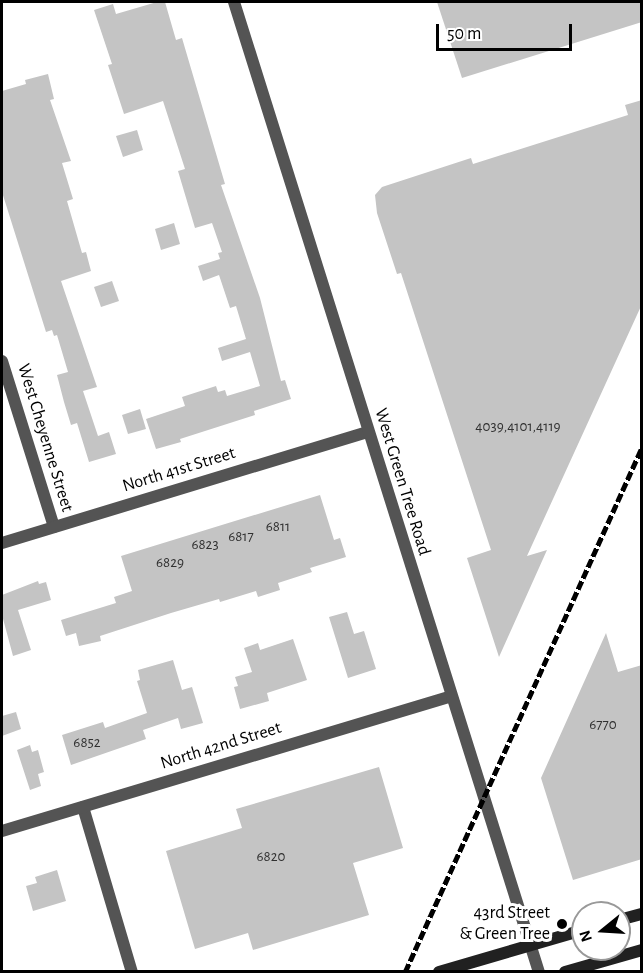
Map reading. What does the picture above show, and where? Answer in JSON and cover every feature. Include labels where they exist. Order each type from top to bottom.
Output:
[{"type":"main road","points":[[439,972],[571,933]]},
{"type":"main road","points":[[565,972],[642,950]]},
{"type":"street","name":"West Green Tree Road","points":[[234,2],[367,432],[539,972]]},
{"type":"street","name":"West Cheyenne Street","points":[[2,361],[54,527]]},
{"type":"street","name":"North 41st Street","points":[[2,543],[367,432]]},
{"type":"street","name":"North 42nd Street","points":[[2,831],[451,696]]},
{"type":"street","points":[[83,807],[132,972]]},
{"type":"building","points":[[157,2],[165,2],[176,40],[182,38],[225,184],[221,185],[260,298],[281,381],[285,380],[291,399],[254,411],[255,415],[156,449],[146,419],[185,406],[182,397],[216,386],[218,392],[225,390],[227,396],[260,386],[250,352],[222,361],[218,348],[246,339],[236,306],[230,308],[219,275],[203,281],[198,266],[220,259],[218,253],[222,252],[212,223],[195,228],[178,171],[185,169],[163,101],[124,114],[108,65],[112,64],[94,10],[113,4],[116,14]]},
{"type":"building","points":[[437,2],[642,2],[642,22],[462,78]]},
{"type":"building","points":[[48,74],[54,99],[50,100],[71,161],[62,163],[73,199],[67,201],[82,253],[86,252],[91,271],[61,281],[97,387],[83,391],[98,436],[109,432],[116,454],[89,462],[77,423],[71,425],[57,375],[68,372],[57,335],[54,336],[52,330],[46,332],[2,192],[2,91],[26,84],[25,80]]},
{"type":"building","points":[[642,100],[642,304],[527,556],[547,550],[499,657],[467,558],[491,550],[401,273],[397,274],[377,213],[375,195],[382,187],[471,158],[473,164],[628,115],[625,105]]},
{"type":"building","points":[[137,130],[143,150],[123,157],[116,136]]},
{"type":"building","points":[[174,223],[180,244],[161,250],[155,229]]},
{"type":"building","points":[[112,281],[119,301],[101,307],[94,287]]},
{"type":"building","points":[[140,409],[146,429],[128,434],[122,415]]},
{"type":"building","points":[[320,495],[334,540],[340,538],[346,557],[310,568],[312,572],[278,583],[280,590],[258,597],[256,591],[220,602],[219,599],[100,636],[101,641],[79,646],[76,633],[66,636],[61,620],[116,603],[114,597],[132,591],[121,556]]},
{"type":"building","points":[[38,581],[39,584],[46,582],[51,600],[18,610],[31,650],[13,656],[2,615],[2,595]]},
{"type":"building","points":[[347,612],[354,634],[364,631],[376,669],[348,678],[329,617]]},
{"type":"building","points":[[606,633],[618,672],[642,665],[642,859],[573,880],[541,778]]},
{"type":"building","points":[[293,639],[307,680],[267,693],[269,701],[240,709],[234,687],[238,686],[235,677],[252,672],[244,648],[258,643],[260,650]]},
{"type":"building","points":[[173,660],[182,690],[192,687],[203,723],[181,729],[178,718],[143,730],[146,739],[71,765],[62,735],[103,722],[105,728],[147,713],[137,681],[140,680],[138,670]]},
{"type":"building","points":[[16,712],[21,729],[2,736],[2,716]]},
{"type":"building","points":[[30,745],[32,752],[38,750],[44,772],[38,774],[41,786],[30,790],[17,750]]},
{"type":"building","points":[[379,767],[403,848],[353,863],[369,915],[253,950],[248,933],[195,949],[166,851],[242,828],[236,809]]},
{"type":"building","points":[[57,870],[66,901],[33,911],[26,886],[37,883],[35,877]]},
{"type":"railway","points":[[405,972],[642,447]]},
{"type":"place","name":"43rd Street & Green Tree","points":[[562,924]]}]
